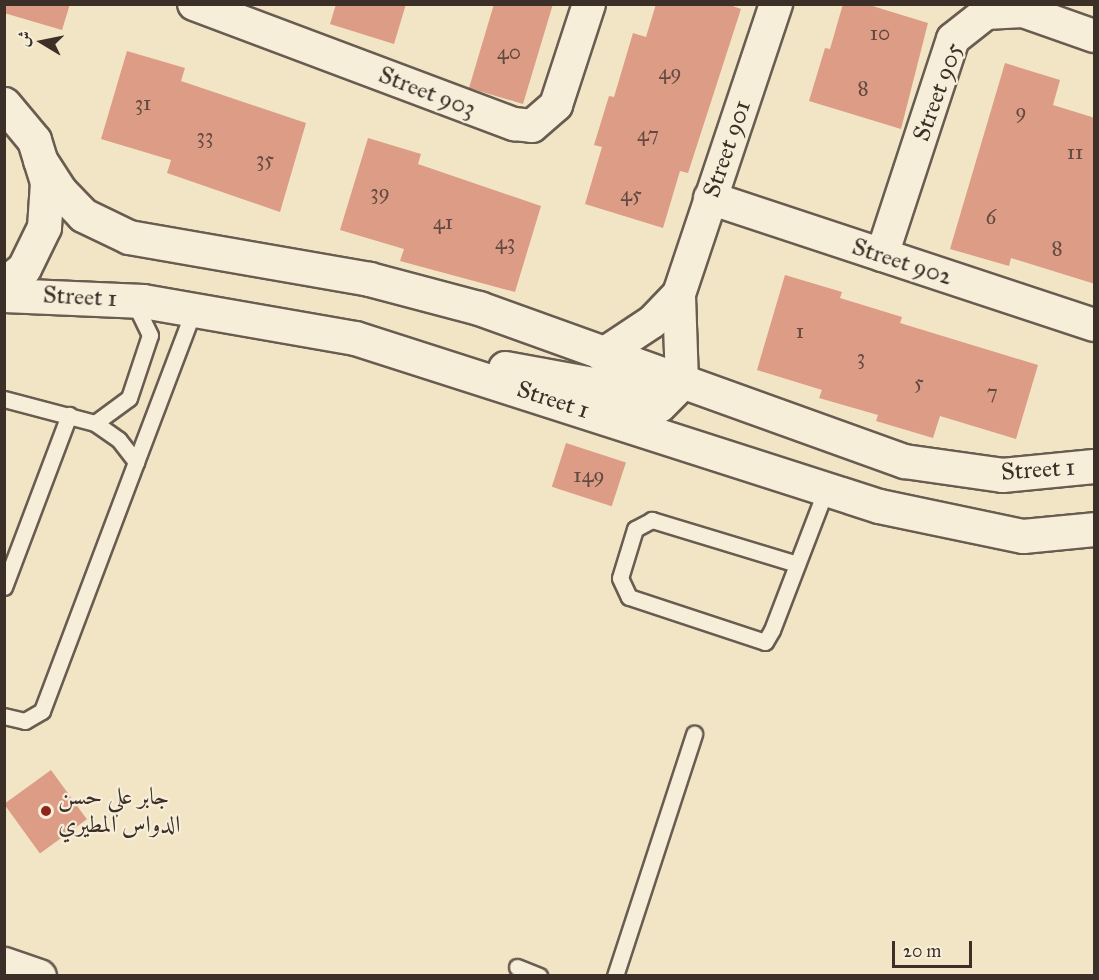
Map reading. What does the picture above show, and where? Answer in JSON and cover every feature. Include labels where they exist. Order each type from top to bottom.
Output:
[{"type":"street","name":"Street 903","points":[[194,4],[514,124],[532,126],[556,105],[589,4]]},
{"type":"street","name":"Street 901","points":[[682,382],[679,294],[776,4]]},
{"type":"street","name":"Street 905","points":[[882,255],[953,39],[986,13],[1023,11],[1095,36]]},
{"type":"street","points":[[4,104],[34,140],[47,182],[44,227],[24,268],[4,284]]},
{"type":"street","name":"Street 1","points":[[40,160],[61,192],[83,215],[129,237],[369,279],[479,308],[602,355],[904,461],[1002,475],[1095,466]]},
{"type":"street","name":"Street 902","points":[[710,198],[1095,325]]},
{"type":"street","name":"Street 901","points":[[602,355],[652,322],[679,294]]},
{"type":"street","name":"Street 1","points":[[4,296],[133,300],[355,338],[484,377],[879,506],[1023,536],[1095,530]]},
{"type":"street","points":[[484,377],[508,367],[599,385],[659,405],[682,382]]},
{"type":"street","points":[[4,964],[39,975]]},
{"type":"lane","points":[[95,423],[129,398],[150,335],[133,300]]},
{"type":"lane","points":[[4,716],[25,721],[42,711],[194,309]]},
{"type":"lane","points":[[4,399],[95,423],[119,441],[136,462]]},
{"type":"lane","points":[[4,587],[69,415]]},
{"type":"lane","points":[[797,564],[652,520],[634,529],[620,578],[629,597],[765,642],[797,564],[825,489]]},
{"type":"lane","points":[[615,975],[694,734]]},
{"type":"lane","points":[[517,967],[539,975]]},
{"type":"building","points":[[4,4],[70,4],[62,30],[4,13]]},
{"type":"building","points":[[336,4],[406,4],[394,44],[330,24]]},
{"type":"building","points":[[494,4],[553,4],[523,104],[469,88]]},
{"type":"building","points":[[656,4],[727,4],[741,9],[688,173],[680,171],[663,228],[585,204],[602,147],[594,145],[609,96],[614,97],[633,33],[646,37]]},
{"type":"building","points":[[843,4],[866,4],[928,23],[901,129],[809,101],[825,48],[830,49]]},
{"type":"building","points":[[127,51],[185,68],[181,81],[306,123],[280,212],[167,173],[171,160],[101,139]]},
{"type":"building","points":[[1005,63],[1060,80],[1053,105],[1095,118],[1095,284],[1011,258],[1009,266],[950,249]]},
{"type":"building","points":[[368,138],[421,154],[418,164],[541,206],[515,292],[400,261],[404,249],[340,230]]},
{"type":"building","points":[[785,275],[842,292],[840,298],[902,317],[900,323],[1038,365],[1016,439],[940,416],[933,438],[876,421],[878,415],[819,398],[822,390],[757,370]]},
{"type":"building","points":[[566,443],[626,462],[612,506],[552,487]]},
{"type":"building","name":"جابر علي حسن الدواس المطيري","points":[[51,770],[87,819],[40,853],[4,804]]},
{"type":"place","name":"جابر علي حسن الدواس المطيري","points":[[46,811]]}]
